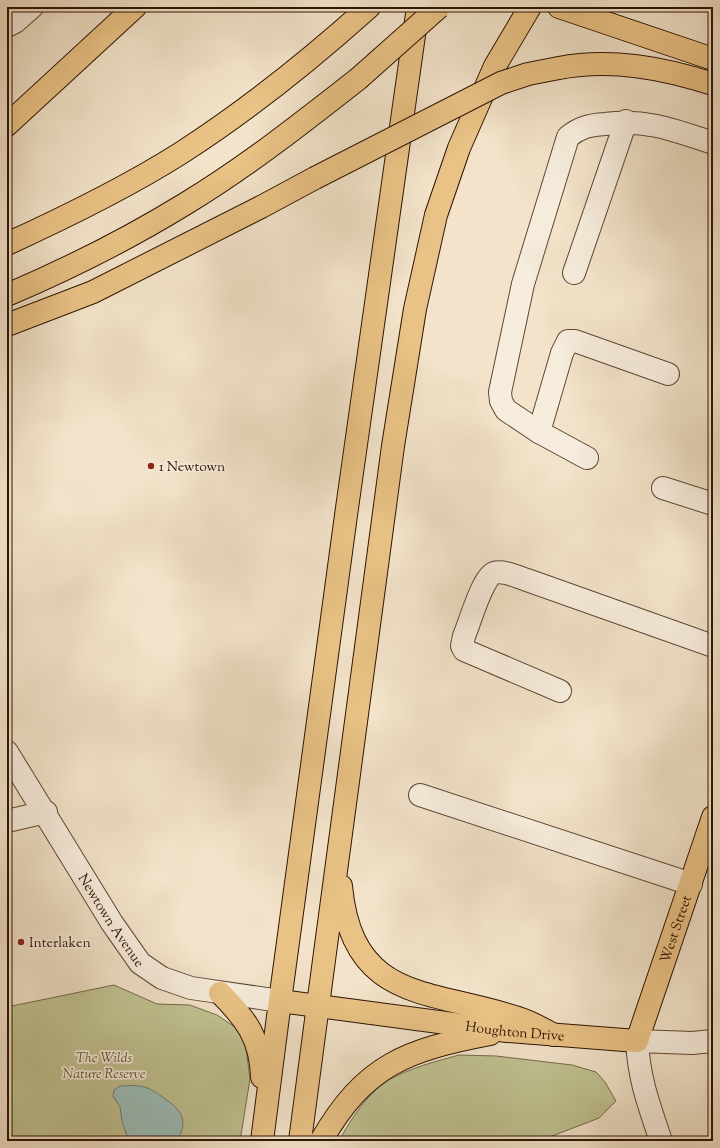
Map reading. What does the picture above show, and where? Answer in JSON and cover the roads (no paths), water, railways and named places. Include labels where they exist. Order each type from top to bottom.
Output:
[{"type":"main road","points":[[7,125],[135,7]]},
{"type":"main road","points":[[7,244],[83,207],[181,153],[256,102],[340,34],[370,7]]},
{"type":"main road","points":[[262,1141],[346,516],[418,7]]},
{"type":"main road","points":[[7,296],[65,270],[102,251],[186,204],[294,129],[358,79],[439,7]]},
{"type":"main road","points":[[300,1141],[393,446],[414,309],[436,215],[462,141],[495,66],[530,7]]},
{"type":"main road","points":[[559,7],[713,59]]},
{"type":"main road","points":[[7,325],[93,292],[501,83],[528,74],[581,64],[654,68],[713,84]]},
{"type":"main road","name":"West Street","points":[[637,1041],[713,817]]},
{"type":"main road","points":[[338,857],[343,900],[350,929],[361,952],[377,970],[387,978],[406,989],[519,1018],[554,1035]]},
{"type":"main road","points":[[220,993],[244,1020],[258,1046],[261,1058],[265,1114]]},
{"type":"main road","name":"Houghton Drive","points":[[280,1001],[507,1031],[637,1041]]},
{"type":"main road","points":[[321,1141],[334,1119],[353,1094],[375,1074],[424,1050],[452,1042],[507,1031]]},
{"type":"street","points":[[7,26],[15,22],[32,7]]},
{"type":"street","points":[[574,273],[626,121]]},
{"type":"street","points":[[586,458],[539,432],[506,410],[500,396],[523,284],[568,137],[575,131],[586,126],[626,121],[660,126],[713,143]]},
{"type":"street","points":[[539,432],[562,353],[568,341],[575,340],[668,374]]},
{"type":"street","points":[[663,488],[713,504]]},
{"type":"street","points":[[560,691],[464,650],[462,646],[464,636],[485,583],[491,574],[496,572],[504,573],[527,580],[713,646]]},
{"type":"street","name":"Newtown Avenue","points":[[7,752],[46,812],[112,923],[140,963],[162,978],[191,988],[280,1001]]},
{"type":"street","points":[[420,795],[691,884]]},
{"type":"street","points":[[7,821],[46,812]]},
{"type":"street","points":[[637,1041],[638,1068],[643,1090],[661,1141]]},
{"type":"street","name":"Houghton Drive","points":[[637,1041],[692,1043],[713,1041]]},
{"type":"water","points":[[120,1086],[137,1086],[148,1088],[173,1105],[178,1110],[183,1120],[181,1133],[177,1141],[129,1141],[122,1122],[120,1107],[113,1096],[114,1090]]},
{"type":"place","name":"1 Newtown","points":[[151,466]]},
{"type":"place","name":"Interlaken","points":[[21,942]]},
{"type":"park label","name":"The Wilds Nature Reserve","points":[[104,1066]]}]
